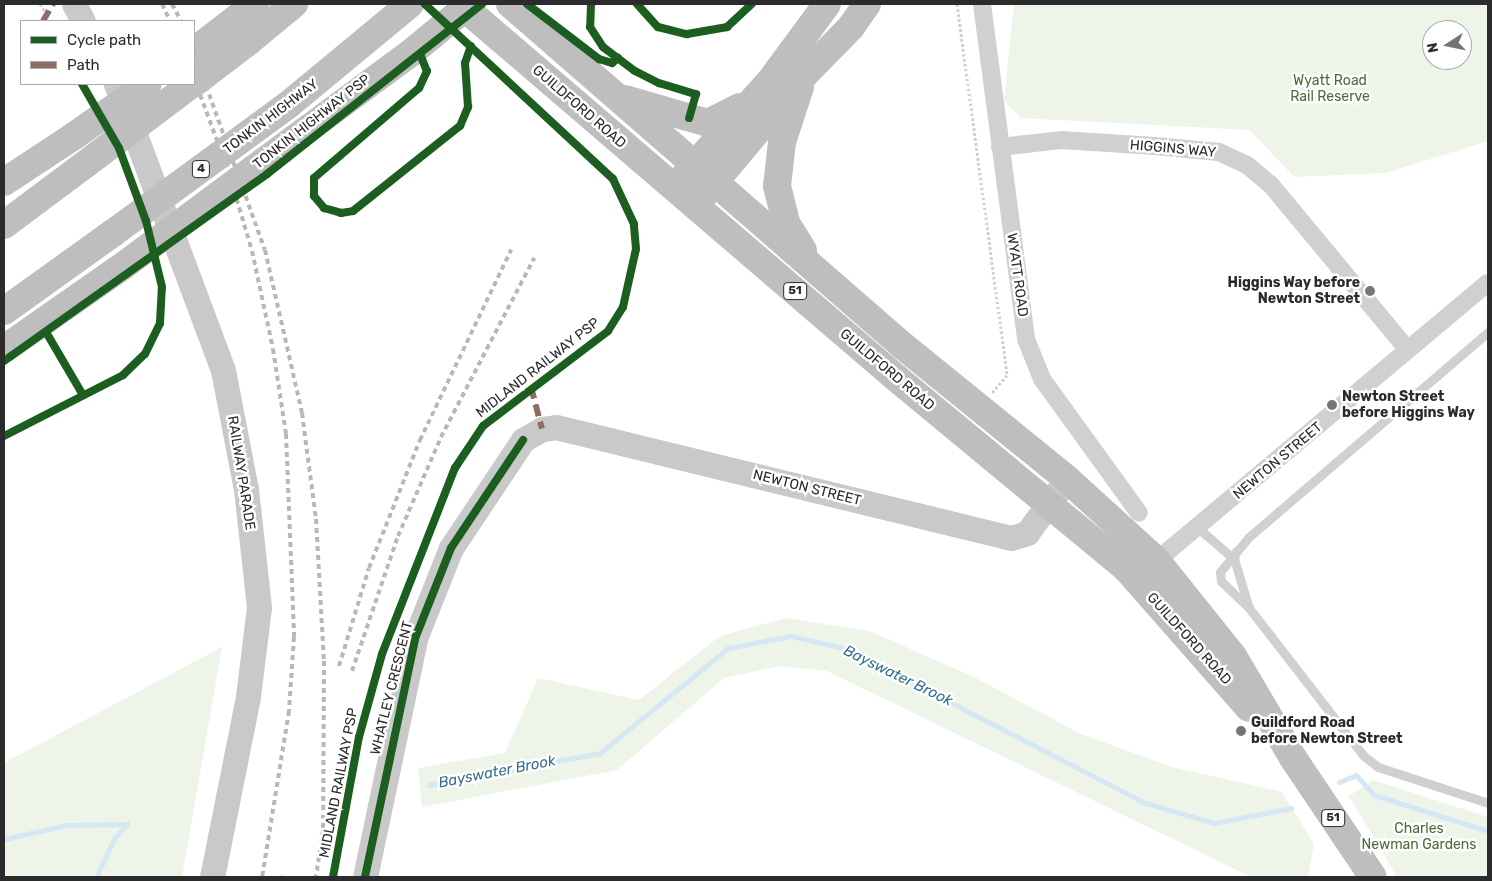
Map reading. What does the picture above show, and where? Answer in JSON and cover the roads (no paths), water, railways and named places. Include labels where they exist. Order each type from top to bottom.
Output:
[{"type":"highway","points":[[195,50],[247,22],[294,4]]},
{"type":"highway","name":"TONKIN HIGHWAY","points":[[4,311],[288,105],[410,4]]},
{"type":"highway","name":"GUILDFORD ROAD","points":[[460,4],[684,198],[1136,580],[1292,758]]},
{"type":"highway","points":[[4,349],[123,266],[412,52],[470,4]]},
{"type":"highway","name":"GUILDFORD ROAD","points":[[510,4],[619,97],[823,277],[1067,479],[1156,560],[1233,656],[1292,758],[1373,877]]},
{"type":"highway","points":[[704,174],[753,98],[806,35],[827,4]]},
{"type":"highway","points":[[684,198],[704,174],[851,27],[867,4]]},
{"type":"highway","points":[[195,81],[247,22]]},
{"type":"highway","points":[[805,74],[782,142],[777,186],[786,223],[823,277]]},
{"type":"highway","points":[[4,182],[147,85]]},
{"type":"highway","points":[[4,225],[190,85]]},
{"type":"highway","points":[[619,97],[708,123],[721,120],[753,98]]},
{"type":"street","points":[[74,4],[82,20]]},
{"type":"street","name":"WYATT ROAD","points":[[982,4],[1026,339],[1042,378],[1139,513]]},
{"type":"street","name":"RAILWAY PARADE","points":[[116,85],[223,370],[246,489],[259,607],[248,697],[212,877]]},
{"type":"street","name":"HIGGINS WAY","points":[[1000,147],[1061,140],[1155,146],[1219,152],[1246,165],[1271,185],[1408,350]]},
{"type":"street","name":"NEWTON STREET","points":[[1136,580],[1156,560],[1198,528],[1488,284]]},
{"type":"street","name":"NEWTON STREET","points":[[523,440],[542,428],[556,427],[1011,538],[1027,533],[1067,479]]},
{"type":"street","name":"WHATLEY CRESCENT","points":[[365,877],[416,636],[451,548],[523,440]]},
{"type":"lane","points":[[1488,332],[1234,554],[1220,572],[1221,580],[1249,608],[1364,756],[1378,767],[1488,803]]},
{"type":"lane","points":[[1198,528],[1234,554],[1249,608]]},
{"type":"waterway","name":"Bayswater Brook","points":[[429,785],[600,753],[728,648],[791,636],[847,649],[1146,803],[1214,823],[1292,808]]},
{"type":"waterway","name":"Bayswater Brook","points":[[1339,782],[1356,775],[1374,795],[1488,831]]},
{"type":"waterway","points":[[4,839],[67,825],[127,824]]},
{"type":"waterway","points":[[96,877],[115,837],[127,824]]},
{"type":"railway","points":[[162,4],[170,20]]},
{"type":"railway","points":[[172,4],[180,20]]},
{"type":"railway","points":[[195,55],[265,250],[302,413],[316,519],[324,661],[323,830],[316,877]]},
{"type":"railway","points":[[195,81],[229,173],[252,251],[273,349],[286,434],[294,637],[289,711],[262,877]]},
{"type":"railway","points":[[339,666],[369,568],[420,440],[511,250]]},
{"type":"railway","points":[[352,671],[398,536],[441,437],[534,258]]},
{"type":"place","name":"Higgins Way before Newton Street","points":[[1370,291]]},
{"type":"place","name":"Newton Street before Higgins Way","points":[[1332,405]]},
{"type":"place","name":"Guildford Road before Newton Street","points":[[1241,731]]},
{"type":"park label","name":"Wyatt Road Rail Reserve","points":[[1330,89]]},
{"type":"park label","name":"Charles Newman Gardens","points":[[1419,838]]}]
